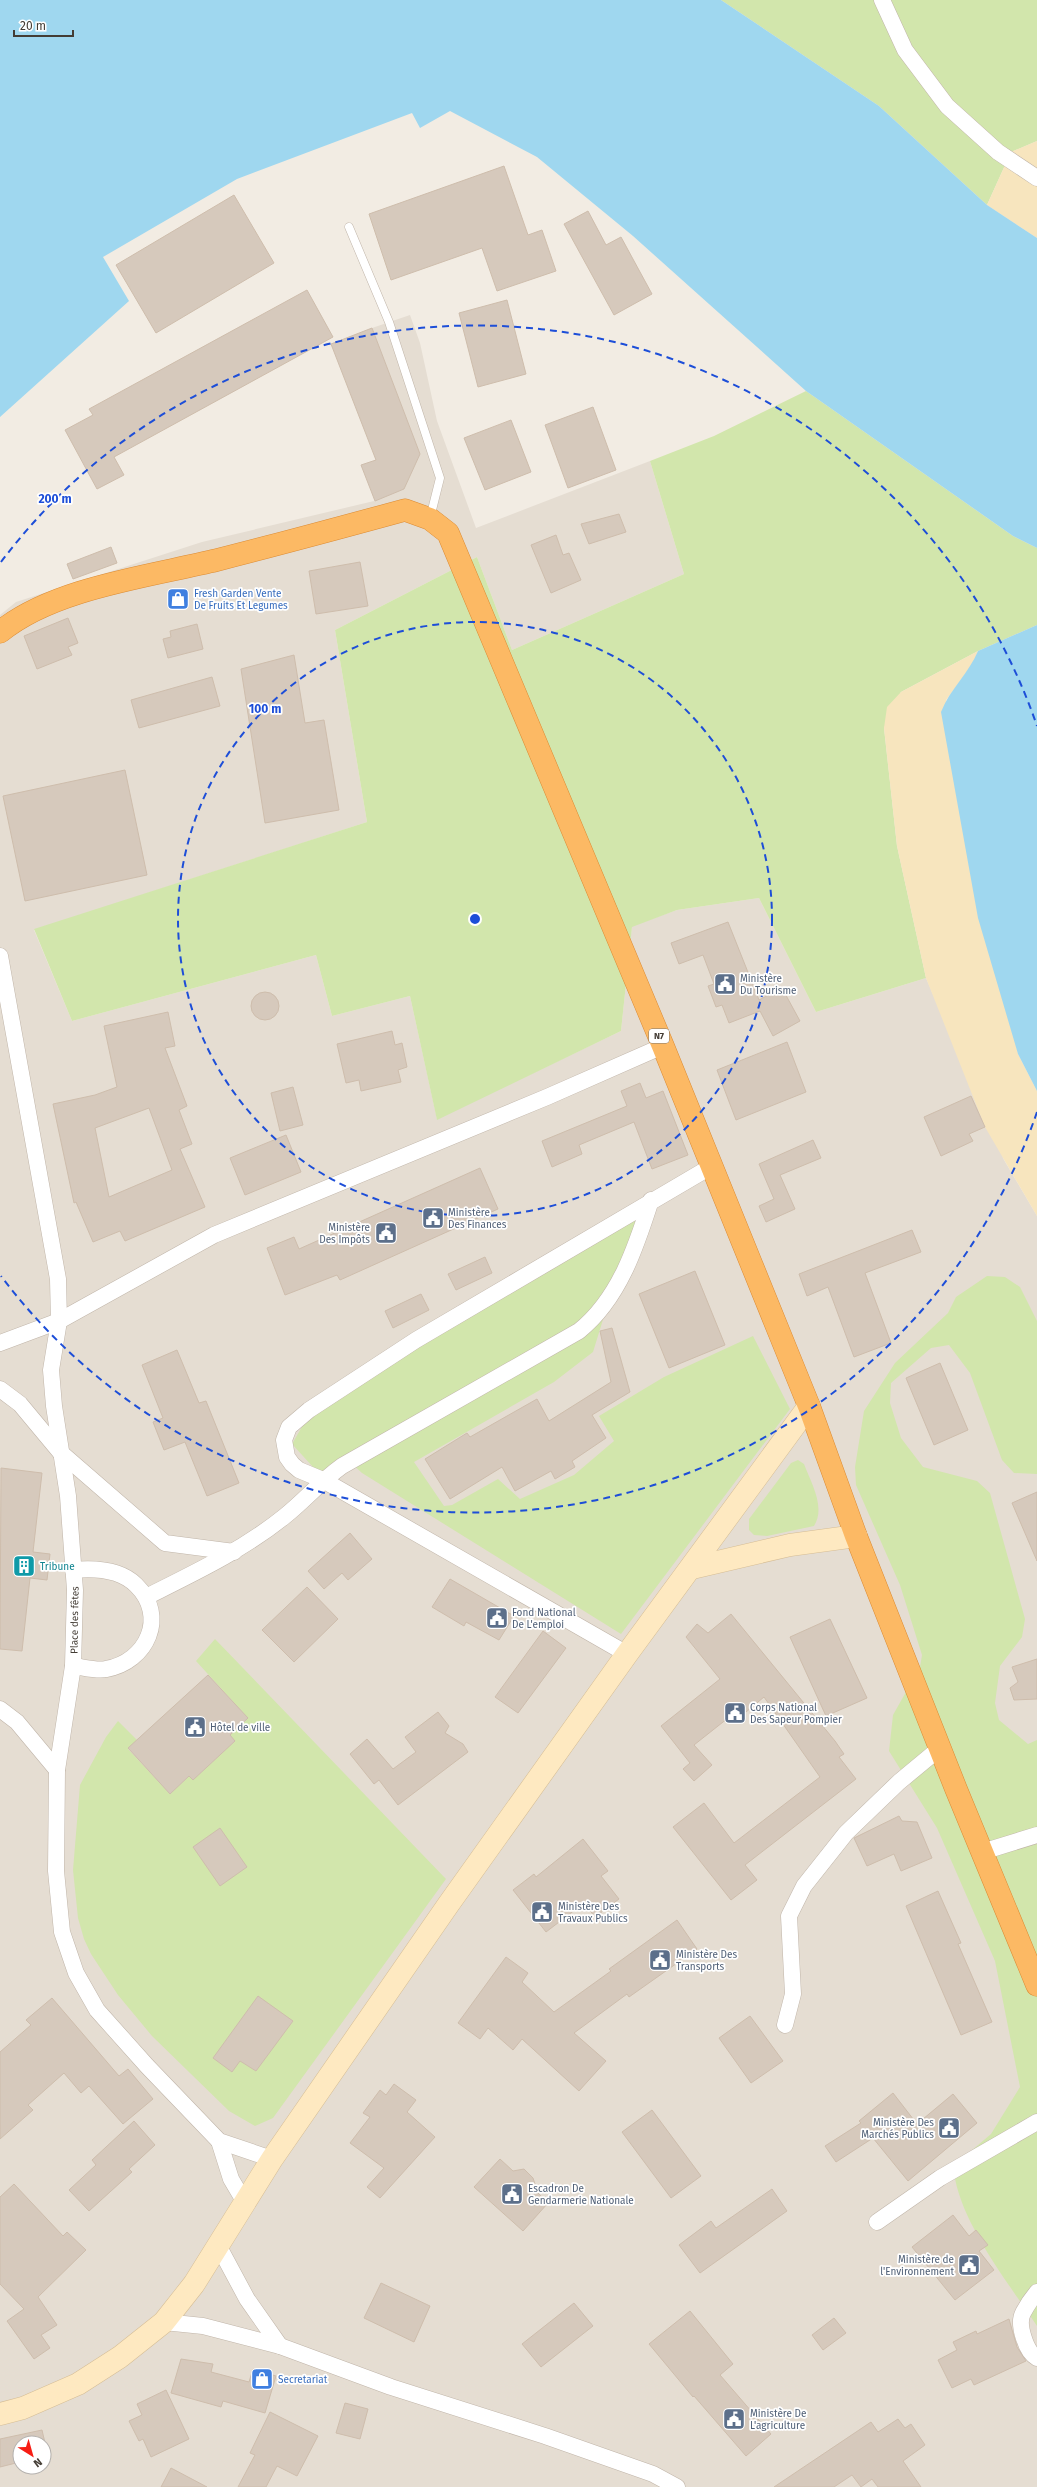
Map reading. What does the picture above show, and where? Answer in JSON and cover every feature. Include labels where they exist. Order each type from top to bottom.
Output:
[{"type":"highway","name":"N7","points":[[0,632],[42,606],[74,594],[218,560],[405,510],[430,519],[448,533],[712,1166],[809,1406],[856,1536],[940,1748],[1037,1985]]},
{"type":"street","points":[[882,0],[905,50],[947,106],[998,152],[1037,178]]},
{"type":"street","points":[[0,956],[58,1279],[59,1320],[51,1370],[60,1452],[68,1496],[73,1570]]},
{"type":"street","points":[[0,1343],[59,1320],[214,1235],[519,1109],[663,1046]]},
{"type":"street","points":[[626,1654],[323,1480],[299,1470],[287,1457],[284,1440],[289,1427],[309,1410],[416,1340],[651,1200],[712,1166]]},
{"type":"street","points":[[146,1597],[234,1552],[286,1516],[323,1480],[342,1466],[580,1331],[591,1322],[613,1292],[636,1245],[651,1200]]},
{"type":"street","points":[[0,1389],[20,1404],[60,1452],[166,1543],[234,1552]]},
{"type":"street","points":[[0,2414],[23,2408],[78,2384],[120,2357],[164,2322],[194,2284],[244,2201],[272,2159],[626,1654],[692,1568],[809,1406]]},
{"type":"street","points":[[692,1568],[790,1545],[856,1536]]},
{"type":"street","name":"Place des fêtes","points":[[91,1568],[122,1575],[136,1584],[146,1597],[151,1613],[151,1629],[145,1645],[135,1657],[120,1666],[104,1670],[73,1666],[75,1590],[73,1570],[91,1568]]},
{"type":"street","points":[[73,1666],[56,1770],[56,1871],[62,1932],[76,1973],[97,2010],[219,2141],[231,2179],[244,2201]]},
{"type":"street","points":[[0,1709],[17,1722],[56,1770]]},
{"type":"street","points":[[785,2025],[793,1994],[789,1916],[804,1886],[846,1833],[899,1782],[940,1748]]},
{"type":"street","points":[[982,1852],[1037,1835]]},
{"type":"street","points":[[877,2222],[940,2178],[1037,2122]]},
{"type":"street","points":[[219,2141],[272,2159]]},
{"type":"street","points":[[218,2245],[247,2298],[280,2346]]},
{"type":"street","points":[[1037,2292],[1022,2314],[1023,2338],[1032,2356],[1037,2358]]},
{"type":"street","points":[[164,2322],[203,2326],[280,2346],[392,2387],[545,2436],[653,2474],[676,2487]]},
{"type":"lane","points":[[349,227],[389,322],[440,478],[430,519]]},
{"type":"shaded area","points":[[410,315],[420,343],[437,421],[476,528],[650,461],[684,574],[512,650],[477,557],[335,630],[367,822],[34,930],[72,1021],[316,955],[332,1016],[410,996],[437,1119],[621,1031],[632,926],[677,910],[759,898],[816,1012],[926,978],[1004,1160],[1037,1216],[1037,2487],[0,2487],[0,615],[16,602],[202,542],[374,501],[404,489],[420,454],[372,328]]},
{"type":"green space","points":[[721,0],[1037,0],[1037,141],[1011,152],[987,205],[879,106]]},
{"type":"green space","points":[[806,391],[1013,536],[1037,548],[1037,625],[978,651],[901,692],[884,728],[897,846],[926,978],[816,1012],[759,898],[677,910],[632,927],[621,1031],[437,1120],[410,996],[332,1016],[316,955],[72,1021],[34,929],[367,822],[335,630],[477,557],[512,650],[684,574],[650,461],[714,436]]},
{"type":"green space","points":[[652,1201],[605,1313],[593,1352],[554,1382],[414,1462],[444,1506],[452,1505],[498,1479],[520,1499],[574,1475],[614,1441],[599,1416],[664,1377],[753,1336],[790,1409],[621,1634],[362,1473],[348,1460],[323,1478],[292,1444],[310,1413]]},
{"type":"green space","points":[[987,1276],[1005,1277],[1020,1287],[1037,1321],[1037,1474],[1014,1473],[1002,1460],[970,1373],[949,1345],[931,1348],[891,1383],[890,1403],[901,1438],[923,1467],[977,1481],[990,1493],[1025,1619],[1022,1637],[1000,1666],[995,1703],[999,1720],[1028,1744],[1037,1740],[1037,2326],[987,2252],[966,2211],[958,2191],[954,2172],[964,2157],[991,2134],[1020,2087],[995,1961],[937,1828],[889,1751],[893,1715],[920,1667],[922,1655],[900,1585],[856,1485],[855,1467],[864,1411],[895,1363],[948,1313],[956,1297]]},
{"type":"green space","points":[[798,1460],[804,1464],[818,1503],[817,1519],[814,1526],[767,1536],[754,1535],[749,1530],[749,1519],[791,1463]]},
{"type":"green space","points":[[215,1639],[446,1879],[273,2118],[255,2126],[229,2111],[152,2036],[118,1995],[91,1954],[84,1939],[78,1918],[73,1870],[80,1785],[106,1737],[118,1721],[137,1740],[128,1749],[170,1794],[189,1776],[193,1780],[235,1741],[230,1735],[248,1718],[196,1661]]},
{"type":"sand","points":[[1037,141],[1037,238],[987,205],[1011,152]]},
{"type":"sand","points":[[978,651],[973,664],[946,700],[1018,1054],[1037,1091],[1037,1216],[985,1127],[926,978],[897,846],[884,728],[887,707],[901,692]]},
{"type":"water","points":[[0,0],[721,0],[879,106],[987,205],[1037,238],[1037,548],[1013,536],[806,391],[633,236],[537,157],[450,111],[420,128],[412,113],[237,179],[103,257],[129,301],[0,417]]},
{"type":"water","points":[[1037,625],[1037,1091],[1018,1054],[978,918],[941,712],[949,696],[970,667],[978,651]]},
{"type":"building","points":[[504,166],[528,235],[542,230],[556,271],[497,291],[482,248],[391,280],[369,214]]},
{"type":"building","points":[[234,195],[274,263],[156,333],[116,265]]},
{"type":"building","points":[[588,211],[606,245],[621,237],[652,294],[614,315],[564,224]]},
{"type":"building","points":[[307,290],[333,337],[114,457],[124,475],[97,489],[65,430],[93,415],[89,409]]},
{"type":"building","points":[[507,300],[526,374],[478,387],[459,313]]},
{"type":"building","points":[[372,328],[420,454],[404,489],[375,501],[361,465],[376,460],[331,344]]},
{"type":"building","points":[[593,407],[616,470],[568,488],[545,425]]},
{"type":"building","points":[[511,420],[531,472],[485,490],[464,438]]},
{"type":"building","points":[[619,514],[626,532],[589,544],[581,524]]},
{"type":"building","points":[[556,535],[563,555],[569,553],[581,580],[551,593],[531,545]]},
{"type":"building","points":[[111,547],[117,563],[73,579],[67,564]]},
{"type":"building","points":[[360,562],[368,606],[316,614],[309,571]]},
{"type":"building","points":[[68,618],[78,643],[68,647],[72,655],[37,669],[24,636]]},
{"type":"building","points":[[197,624],[203,649],[168,658],[163,639],[171,637],[170,631]]},
{"type":"building","points":[[294,655],[305,723],[324,720],[339,810],[265,823],[241,669]]},
{"type":"building","points":[[212,677],[220,706],[139,728],[131,700]]},
{"type":"building","points":[[125,770],[147,875],[25,901],[3,796]]},
{"type":"building","points":[[728,922],[759,1000],[782,988],[800,1021],[773,1036],[760,1011],[729,1023],[722,1005],[716,1007],[708,986],[714,984],[703,955],[679,964],[671,943]]},
{"type":"building","points":[[265,992],[275,996],[279,1006],[275,1016],[265,1020],[255,1016],[251,1006],[255,996]]},
{"type":"building","points":[[168,1012],[175,1046],[165,1048],[187,1106],[179,1110],[192,1144],[180,1149],[205,1207],[125,1241],[120,1231],[93,1242],[76,1202],[74,1203],[53,1104],[95,1095],[117,1087],[104,1026]],"holes":[[[149,1108],[172,1170],[109,1197],[95,1128]]]},
{"type":"building","points":[[392,1031],[395,1045],[402,1043],[407,1067],[398,1070],[401,1082],[361,1091],[359,1080],[346,1083],[337,1044]]},
{"type":"building","points":[[787,1042],[806,1092],[736,1120],[717,1070]]},
{"type":"building","points":[[640,1083],[646,1098],[663,1091],[688,1155],[652,1169],[634,1122],[579,1145],[582,1154],[552,1167],[542,1141],[627,1106],[621,1091]]},
{"type":"building","points":[[293,1087],[303,1125],[280,1131],[271,1093]]},
{"type":"building","points":[[971,1096],[985,1127],[969,1134],[973,1141],[941,1156],[924,1117]]},
{"type":"building","points":[[286,1135],[301,1172],[245,1195],[230,1158]]},
{"type":"building","points":[[813,1140],[821,1158],[780,1175],[795,1209],[766,1222],[759,1206],[774,1199],[759,1164]]},
{"type":"building","points":[[480,1168],[498,1209],[340,1280],[337,1275],[285,1295],[267,1248],[294,1237],[299,1249]]},
{"type":"building","points":[[912,1230],[921,1252],[865,1273],[891,1343],[854,1357],[828,1287],[807,1296],[799,1274]]},
{"type":"building","points":[[485,1257],[492,1273],[456,1290],[448,1274]]},
{"type":"building","points":[[695,1271],[725,1345],[669,1368],[639,1294]]},
{"type":"building","points":[[421,1294],[429,1310],[393,1328],[385,1311]]},
{"type":"building","points":[[612,1328],[630,1392],[592,1415],[606,1438],[572,1461],[575,1467],[555,1479],[551,1471],[515,1491],[502,1467],[450,1499],[425,1459],[467,1433],[470,1437],[537,1399],[549,1421],[611,1382],[600,1331]]},
{"type":"building","points":[[177,1350],[199,1403],[206,1401],[239,1483],[207,1496],[185,1442],[164,1450],[153,1422],[163,1418],[142,1365]]},
{"type":"building","points":[[940,1363],[968,1430],[934,1445],[906,1378]]},
{"type":"building","name":"Tribune","points":[[1,1468],[42,1473],[33,1552],[50,1554],[47,1580],[30,1578],[22,1651],[0,1649]]},
{"type":"building","points":[[1037,1492],[1037,1561],[1012,1503]]},
{"type":"building","points":[[350,1533],[372,1559],[348,1580],[342,1573],[324,1589],[308,1571]]},
{"type":"building","points":[[450,1579],[514,1616],[499,1640],[466,1622],[464,1626],[432,1607]]},
{"type":"building","points":[[307,1587],[338,1619],[294,1662],[262,1630]]},
{"type":"building","points":[[731,1614],[835,1741],[844,1754],[839,1757],[856,1779],[745,1865],[757,1880],[731,1900],[673,1827],[704,1803],[734,1843],[820,1777],[764,1697],[746,1712],[742,1707],[694,1745],[712,1765],[694,1781],[683,1769],[690,1763],[661,1726],[720,1679],[686,1637],[697,1624],[708,1633]]},
{"type":"building","points":[[830,1619],[867,1698],[826,1716],[790,1637]]},
{"type":"building","points":[[543,1631],[566,1648],[518,1713],[495,1697]]},
{"type":"building","points":[[1037,1659],[1037,1699],[1014,1700],[1010,1688],[1018,1682],[1012,1667]]},
{"type":"building","name":"Hôtel de ville","points":[[208,1675],[248,1718],[230,1735],[235,1741],[193,1780],[189,1776],[170,1794],[128,1748]]},
{"type":"building","points":[[438,1712],[449,1726],[445,1733],[463,1744],[468,1752],[398,1805],[379,1780],[374,1784],[350,1754],[367,1739],[393,1769],[416,1752],[405,1737]]},
{"type":"building","points":[[899,1816],[902,1821],[917,1822],[932,1858],[901,1871],[894,1854],[867,1866],[854,1838]]},
{"type":"building","points":[[220,1828],[247,1867],[220,1886],[193,1847]]},
{"type":"building","points":[[583,1839],[608,1871],[601,1876],[619,1899],[595,1917],[584,1903],[546,1932],[513,1890],[534,1874],[536,1877]]},
{"type":"building","points":[[938,1891],[961,1943],[958,1944],[992,2022],[961,2035],[906,1906]]},
{"type":"building","points":[[677,1920],[697,1949],[629,1997],[627,1994],[574,2033],[606,2061],[579,2091],[522,2039],[513,2050],[488,2028],[480,2039],[458,2023],[506,1957],[528,1973],[522,1982],[554,2012],[611,1971],[609,1969]]},
{"type":"building","points":[[258,1996],[293,2021],[256,2071],[240,2061],[232,2072],[213,2058]]},
{"type":"building","points":[[52,1998],[119,2076],[128,2069],[153,2099],[123,2124],[89,2086],[81,2093],[64,2073],[28,2105],[33,2110],[0,2139],[0,2052],[31,2025],[26,2020]]},
{"type":"building","points":[[750,2016],[783,2061],[751,2083],[719,2038]]},
{"type":"building","points":[[394,2084],[416,2100],[407,2112],[435,2137],[380,2198],[367,2187],[384,2168],[350,2143],[370,2117],[363,2113],[380,2090],[386,2095]]},
{"type":"building","points":[[893,2093],[917,2124],[953,2094],[977,2123],[908,2181],[873,2138],[836,2162],[825,2146],[861,2123],[859,2121]]},
{"type":"building","points":[[652,2110],[701,2176],[671,2198],[622,2132]]},
{"type":"building","points":[[134,2121],[155,2145],[129,2169],[132,2172],[89,2211],[69,2190],[96,2165],[92,2160]]},
{"type":"building","points":[[500,2159],[513,2171],[524,2169],[533,2178],[538,2193],[548,2203],[523,2231],[474,2187]]},
{"type":"building","points":[[14,2184],[63,2236],[67,2232],[86,2250],[38,2297],[57,2325],[41,2335],[50,2348],[34,2359],[7,2321],[24,2309],[0,2284],[0,2197]]},
{"type":"building","points":[[772,2189],[787,2211],[700,2273],[679,2245],[711,2221],[716,2228]]},
{"type":"building","points":[[953,2215],[969,2236],[976,2230],[988,2245],[979,2251],[994,2270],[955,2300],[912,2247]]},
{"type":"building","points":[[381,2283],[430,2306],[414,2342],[364,2318]]},
{"type":"building","points":[[574,2303],[593,2326],[541,2367],[522,2344]]},
{"type":"building","points":[[690,2311],[733,2364],[720,2375],[771,2434],[746,2456],[694,2396],[693,2397],[649,2344]]},
{"type":"building","points":[[834,2318],[846,2333],[823,2350],[812,2335]]},
{"type":"building","points":[[1009,2319],[1017,2347],[1026,2361],[974,2385],[971,2379],[952,2388],[938,2360],[957,2350],[953,2342],[976,2331],[977,2334]]},
{"type":"building","points":[[181,2359],[213,2364],[211,2372],[249,2382],[253,2369],[276,2376],[265,2413],[223,2401],[221,2407],[171,2393]]},
{"type":"building","points":[[166,2390],[189,2439],[151,2457],[143,2439],[139,2441],[129,2421],[142,2415],[137,2404]]},
{"type":"building","points":[[345,2403],[368,2409],[360,2439],[336,2433]]},
{"type":"building","points":[[270,2412],[318,2436],[297,2476],[277,2466],[266,2487],[238,2487],[255,2455],[250,2453]]},
{"type":"building","points":[[898,2419],[905,2428],[911,2424],[925,2445],[903,2461],[921,2487],[878,2487],[872,2479],[861,2487],[852,2475],[834,2487],[774,2487],[871,2422],[878,2432]]},
{"type":"building","points":[[42,2430],[43,2435],[19,2435]]},
{"type":"building","points":[[12,2436],[12,2464],[0,2467],[0,2439]]},
{"type":"building","points":[[171,2468],[207,2487],[161,2487]]},
{"type":"place","name":"Fresh Garden Vente De Fruits Et Legumes","points":[[178,599]]},
{"type":"place","name":"Ministère Du Tourisme","points":[[725,984]]},
{"type":"place","name":"Ministère Des Finances","points":[[433,1218]]},
{"type":"place","name":"Ministère Des Impôts","points":[[386,1233]]},
{"type":"place","name":"Tribune","points":[[24,1566]]},
{"type":"place","name":"Fond National De L'emploi","points":[[497,1618]]},
{"type":"place","name":"Corps National Des Sapeur Pompier","points":[[735,1713]]},
{"type":"place","name":"Hôtel de ville","points":[[195,1727]]},
{"type":"place","name":"Ministère Des Travaux Publics","points":[[542,1912]]},
{"type":"place","name":"Ministère Des Transports","points":[[660,1960]]},
{"type":"place","name":"Ministère Des Marchés Publics","points":[[949,2128]]},
{"type":"place","name":"Escadron De Gendarmerie Nationale","points":[[512,2194]]},
{"type":"place","name":"Ministère de l'Environnement","points":[[969,2265]]},
{"type":"place","name":"Secretariat","points":[[262,2379]]},
{"type":"place","name":"Ministère De L'agriculture","points":[[734,2419]]}]
